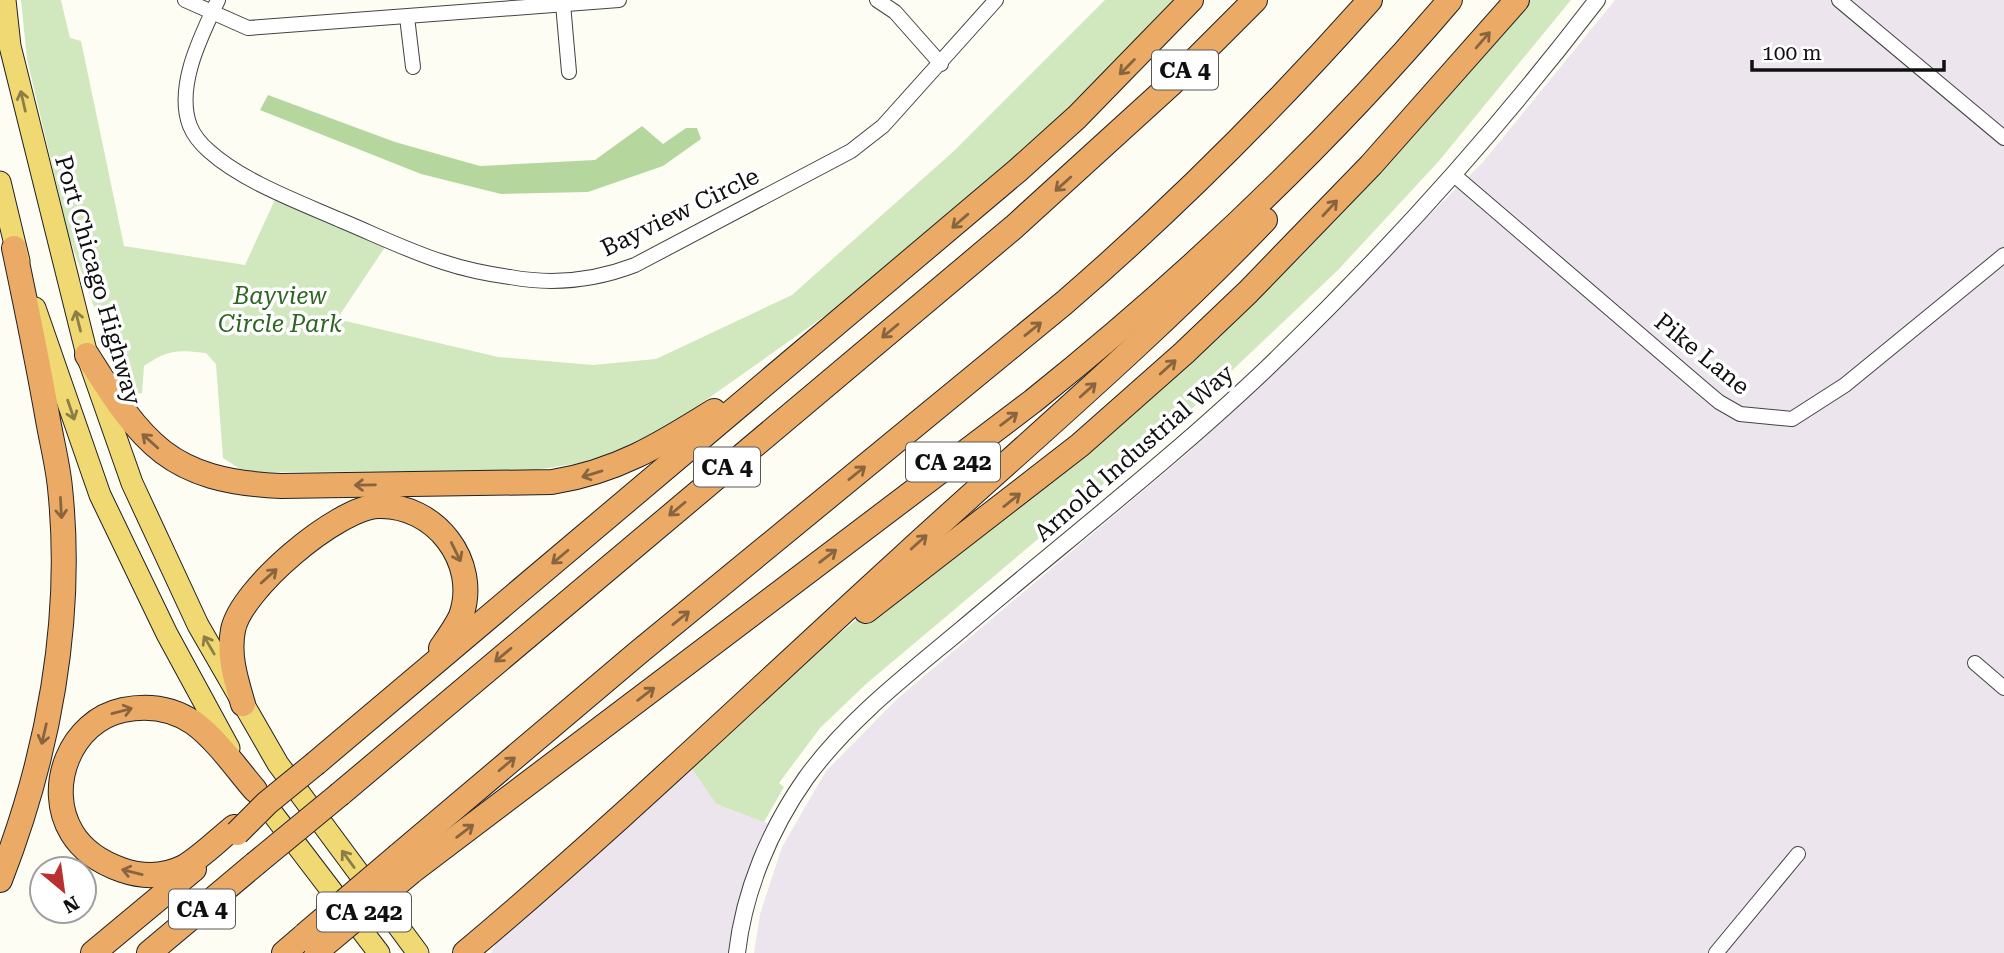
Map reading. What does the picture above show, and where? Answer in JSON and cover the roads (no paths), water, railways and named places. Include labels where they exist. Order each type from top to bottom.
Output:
[{"type":"highway","points":[[93,953],[235,830],[261,797],[316,763],[967,215],[1077,117],[1192,0]]},
{"type":"highway","name":"CA 4","points":[[149,953],[1014,227],[1170,85],[1255,0]]},
{"type":"highway","points":[[405,864],[639,652],[1132,244],[1260,120],[1370,0]]},
{"type":"highway","name":"CA 242","points":[[312,946],[405,864],[1032,401],[1096,350],[1220,242],[1280,185],[1393,66],[1450,0]]},
{"type":"highway","points":[[708,739],[935,556],[1001,509],[1080,445],[1184,353],[1248,292],[1371,165],[1517,0]]},
{"type":"highway","points":[[465,953],[541,889],[708,739],[902,558],[1107,373],[1238,248],[1331,151],[1393,66]]},
{"type":"highway","points":[[0,880],[24,811],[47,722],[60,631],[62,583],[60,487],[14,248]]},
{"type":"highway","points":[[87,355],[116,401],[142,435],[179,463],[201,474],[248,485],[281,486],[552,482],[580,478],[607,469],[664,443],[749,389],[875,293]]},
{"type":"highway","points":[[243,704],[233,670],[233,629],[251,594],[336,521],[357,510],[378,506],[401,508],[420,515],[437,526],[450,540],[459,556],[464,575],[463,605],[452,633],[400,692]]},
{"type":"highway","points":[[235,830],[184,866],[174,870],[148,876],[113,867],[97,859],[83,847],[64,816],[60,796],[62,774],[68,756],[78,738],[92,723],[114,712],[136,707],[159,708],[194,724],[261,797]]},
{"type":"highway","points":[[491,953],[503,929],[541,889]]},
{"type":"highway","points":[[284,953],[312,946]]},
{"type":"main road","name":"Port Chicago Highway","points":[[5,0],[10,46],[87,355],[132,483],[198,625],[278,764],[418,953]]},
{"type":"main road","points":[[0,181],[14,248],[100,495],[215,726],[261,797],[379,953]]},
{"type":"street","points":[[185,0],[215,6],[248,28],[619,0]]},
{"type":"street","points":[[877,0],[895,12],[941,64]]},
{"type":"street","name":"Bayview Circle","points":[[215,6],[186,81],[185,109],[198,141],[210,152],[278,193],[444,262],[512,278],[571,281],[610,275],[635,265],[851,151],[883,126],[996,0]]},
{"type":"street","name":"Arnold Industrial Way","points":[[737,953],[741,927],[765,848],[805,779],[832,745],[889,691],[1197,432],[1263,372],[1354,282],[1454,175],[1597,0]]},
{"type":"street","points":[[1839,0],[2004,138]]},
{"type":"street","points":[[563,5],[569,72]]},
{"type":"street","points":[[407,17],[414,67]]},
{"type":"street","name":"Pike Lane","points":[[1454,175],[1719,402],[1740,414],[1792,419],[1811,408],[1845,385],[2004,255]]},
{"type":"street","points":[[1975,663],[2004,688]]},
{"type":"street","points":[[1716,953],[1798,854]]},
{"type":"park label","name":"Bayview Circle Park","points":[[280,310]]}]
